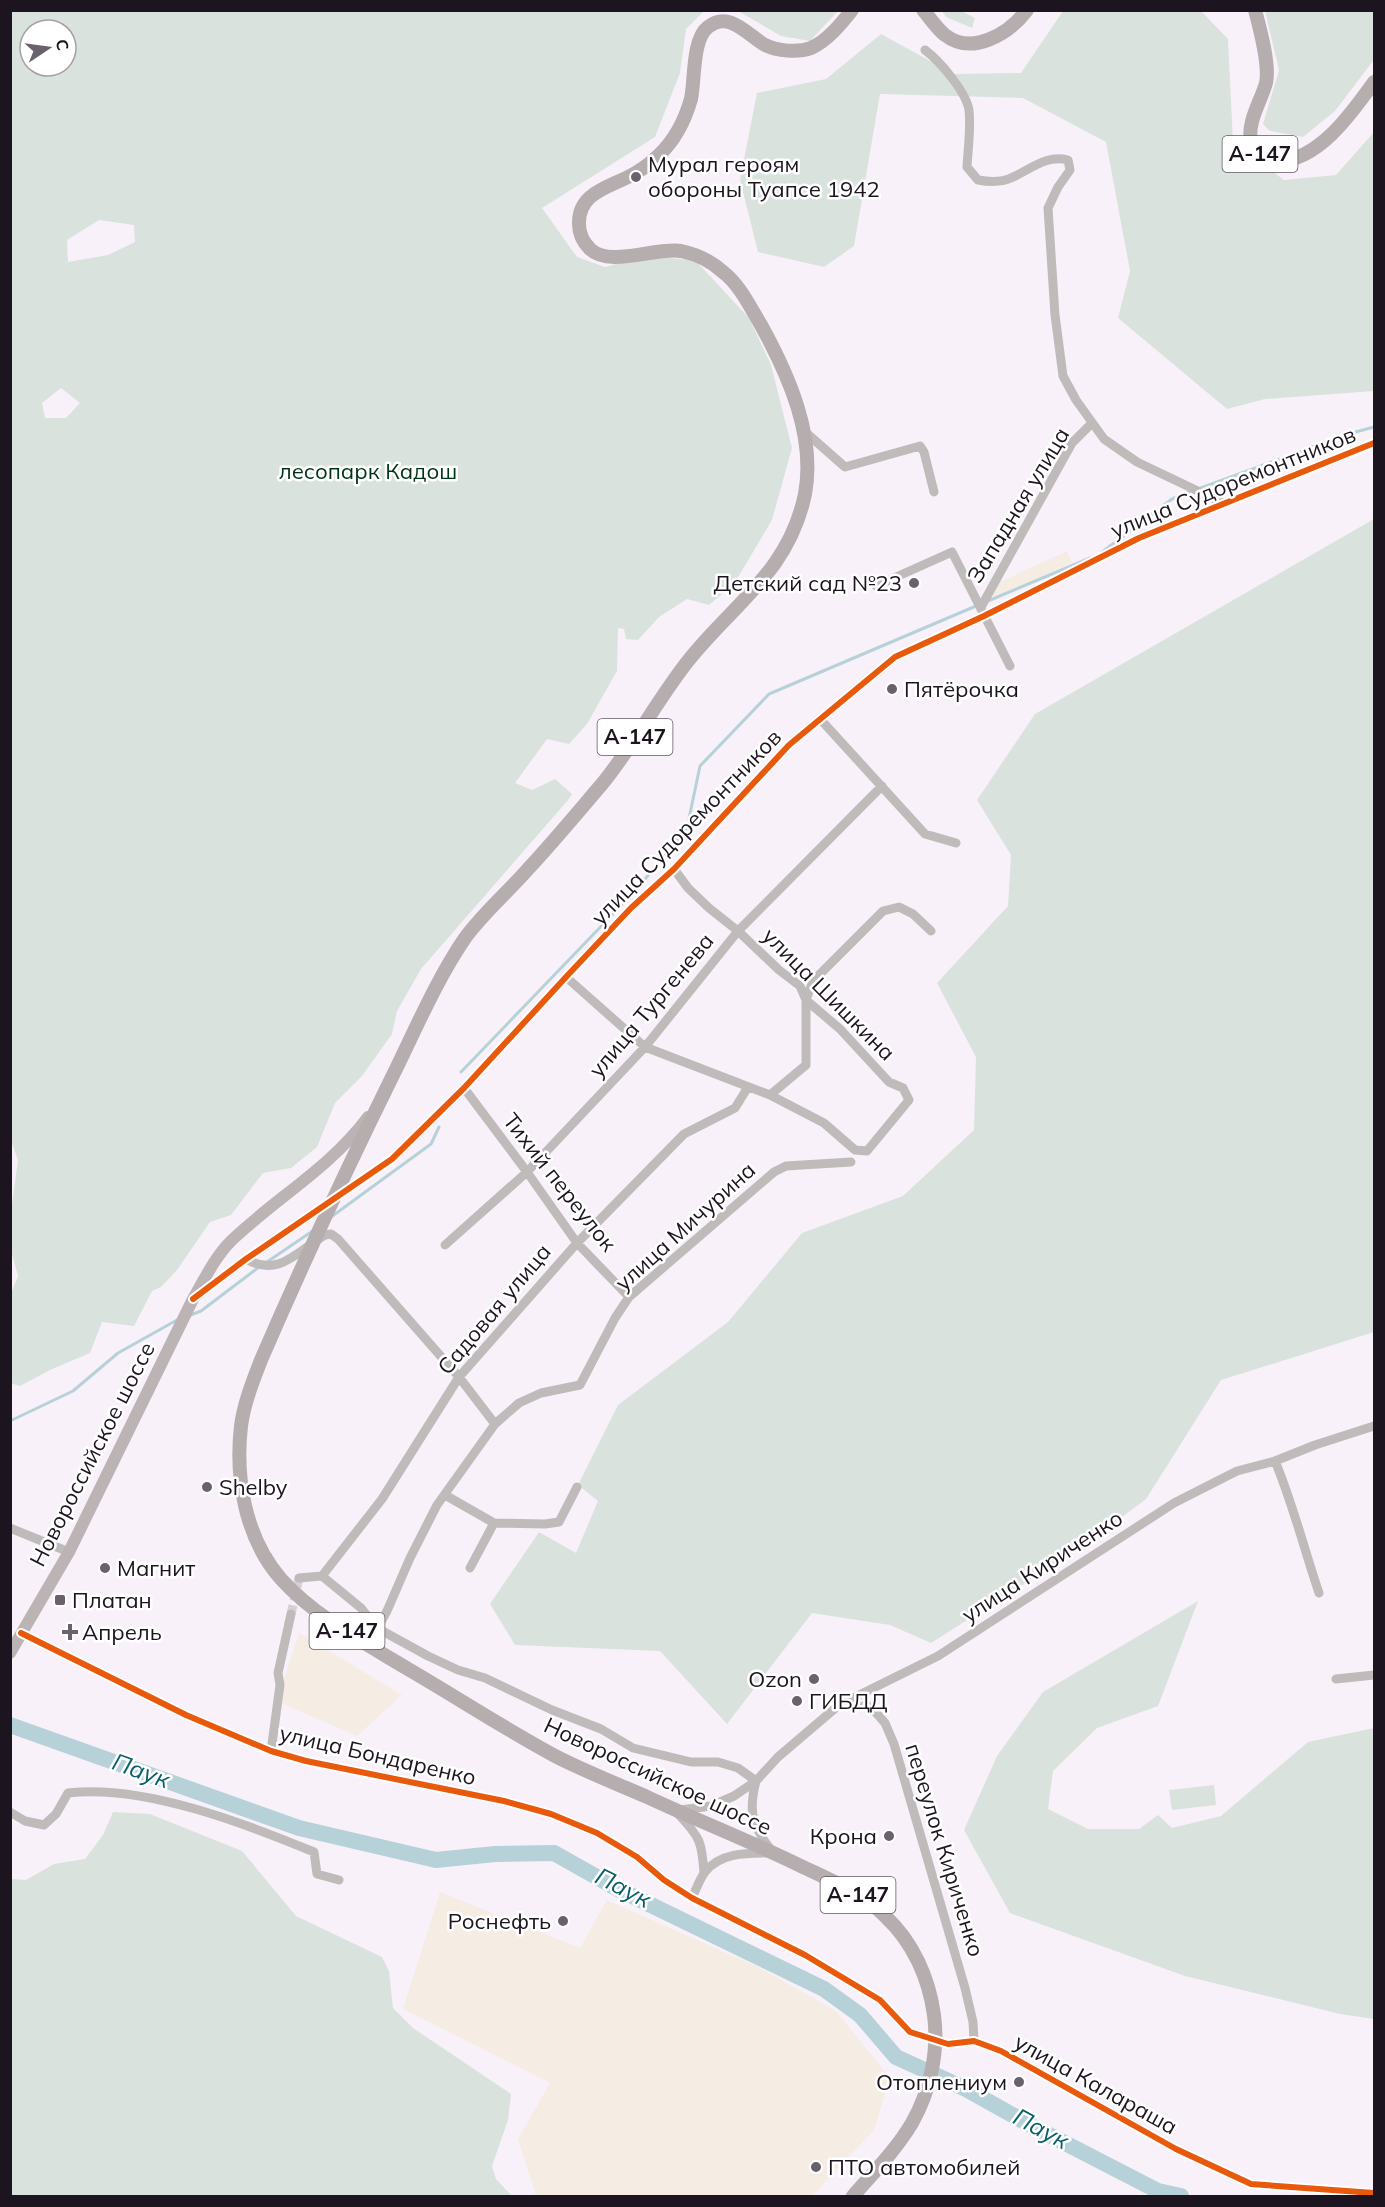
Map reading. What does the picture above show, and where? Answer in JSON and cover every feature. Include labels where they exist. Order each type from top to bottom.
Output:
[{"type":"highway","name":"Новороссийское шоссе","points":[[852,10],[834,31],[812,48],[797,51],[779,50],[764,45],[735,24],[723,21],[706,28],[700,37],[691,97],[676,136],[658,156],[635,173],[591,196],[580,208],[579,233],[586,246],[596,254],[612,257],[681,251],[705,259],[726,273],[746,299],[772,346],[789,384],[803,430],[807,462],[805,494],[796,523],[770,571],[689,660],[606,779],[467,936],[438,985],[354,1156],[274,1330],[249,1391],[241,1424],[239,1462],[248,1520],[263,1554],[280,1577],[323,1615],[368,1645],[559,1758],[774,1852],[837,1883],[885,1915],[900,1932],[927,1981],[936,2028],[934,2060],[930,2081],[911,2124],[853,2196]]},
{"type":"highway","points":[[923,10],[945,35],[960,44],[981,43],[1001,34],[1021,18],[1027,10]]},
{"type":"highway","name":"А-147","points":[[1255,10],[1266,63],[1266,81],[1252,122],[1251,141],[1258,153],[1270,161],[1287,161],[1309,153],[1336,130],[1374,82]]},
{"type":"main road","name":"Новороссийское шоссе","points":[[12,1648],[69,1552],[192,1302],[229,1242],[323,1167],[351,1140],[380,1102]]},
{"type":"street","name":"Западная улица","points":[[925,50],[938,59],[969,109],[967,167],[978,180],[994,182],[1009,179],[1034,165],[1058,157],[1068,160],[1070,170],[1058,187],[1048,208],[1055,315],[1063,376],[1091,424],[1104,440],[1137,462],[1223,503]]},
{"type":"street","name":"Западная улица","points":[[983,611],[1072,443],[1091,424]]},
{"type":"street","points":[[803,430],[845,467],[920,446],[924,452],[934,492]]},
{"type":"street","name":"улица Судоремонтников","points":[[192,1302],[246,1259],[392,1159],[464,1088],[631,908],[674,869],[789,745],[895,657],[983,611],[1139,538],[1374,443]]},
{"type":"street","points":[[876,586],[952,552],[1010,666]]},
{"type":"street","points":[[821,720],[926,834],[956,843]]},
{"type":"street","name":"улица Тургенева","points":[[445,1245],[527,1172],[645,1047],[738,931],[882,786]]},
{"type":"street","name":"улица Шишкина","points":[[674,869],[688,888],[709,908],[800,986],[806,1000],[840,1029],[889,1082],[903,1088],[909,1100],[867,1151],[855,1150],[824,1124],[770,1095]]},
{"type":"street","points":[[566,977],[645,1047],[770,1095],[806,1065],[806,1000],[813,981],[884,911],[899,907],[913,914],[931,931]]},
{"type":"street","name":"Садовая улица","points":[[322,1576],[382,1499],[459,1377],[577,1243],[684,1134],[735,1108],[748,1086]]},
{"type":"street","name":"Тихий переулок","points":[[464,1088],[577,1243],[629,1297]]},
{"type":"street","name":"улица Мичурина","points":[[368,1645],[387,1611],[437,1505],[495,1424],[519,1403],[541,1393],[580,1385],[615,1318],[629,1297],[774,1172],[786,1166],[851,1162]]},
{"type":"street","points":[[246,1259],[257,1265],[272,1267],[282,1264],[318,1239],[331,1234],[338,1239],[459,1377],[495,1424]]},
{"type":"street","name":"улица Кириченко","points":[[675,1810],[711,1806],[734,1796],[756,1781],[778,1757],[839,1705],[938,1656],[1174,1503],[1237,1471],[1275,1461],[1374,1426]]},
{"type":"street","points":[[1275,1461],[1291,1499],[1295,1522],[1319,1593]]},
{"type":"street","points":[[445,1495],[494,1523],[545,1524],[559,1522],[577,1487]]},
{"type":"street","points":[[470,1568],[494,1523]]},
{"type":"street","points":[[10,1528],[69,1552]]},
{"type":"street","points":[[298,1578],[322,1576],[361,1608],[376,1628],[448,1666],[485,1678],[601,1730],[633,1748],[691,1762],[718,1762],[738,1768],[756,1781],[752,1797],[752,1816],[760,1836],[774,1852]]},
{"type":"street","points":[[271,1751],[280,1685],[278,1672],[291,1614]]},
{"type":"street","name":"улица Бондаренко","points":[[21,1633],[186,1715],[271,1751],[306,1761],[504,1801],[551,1814],[610,1841],[637,1857],[664,1880],[692,1898]]},
{"type":"street","points":[[1336,1679],[1374,1675]]},
{"type":"street","name":"переулок Кириченко","points":[[839,1705],[871,1707],[885,1723],[894,1744],[965,1988],[973,2022],[974,2041]]},
{"type":"street","points":[[10,1812],[25,1821],[44,1825],[56,1814],[68,1793],[84,1791],[128,1793],[200,1811],[273,1835],[314,1852],[317,1874],[339,1880]]},
{"type":"street","points":[[675,1810],[698,1835],[703,1851],[704,1873]]},
{"type":"street","points":[[692,1898],[704,1873],[713,1864],[729,1856],[774,1852]]},
{"type":"street","name":"улица Калараша","points":[[692,1898],[805,1955],[880,2000],[910,2032],[948,2044],[974,2041],[1001,2051],[1176,2149],[1251,2184],[1374,2193]]},
{"type":"shaded area","points":[[1067,551],[1072,563],[994,599],[991,592],[1000,582]]},
{"type":"shaded area","points":[[299,1633],[311,1639],[314,1637],[322,1642],[321,1646],[402,1695],[357,1736],[277,1701]]},
{"type":"shaded area","points":[[440,1892],[580,1948],[607,1900],[758,1967],[836,2011],[890,2078],[874,2130],[812,2196],[536,2196],[518,2139],[550,2083],[403,2009]]},
{"type":"green space","name":"лесопарк Кадош","points":[[10,11],[704,11],[686,29],[680,73],[655,137],[542,208],[577,257],[605,267],[647,256],[695,260],[749,318],[771,365],[792,448],[772,520],[734,584],[709,605],[687,599],[659,617],[638,640],[626,639],[624,629],[618,628],[617,671],[587,724],[569,744],[547,739],[515,783],[532,790],[555,779],[572,794],[421,969],[397,1011],[392,1034],[362,1076],[335,1103],[317,1147],[291,1168],[263,1173],[231,1215],[210,1222],[177,1270],[161,1287],[152,1291],[134,1326],[102,1322],[90,1353],[20,1386],[10,1383],[11,1294],[18,1276],[10,1247],[11,1212],[18,1160],[10,1138]],"holes":[[[99,220],[134,225],[135,242],[108,255],[68,262],[67,240]],[[61,388],[80,403],[66,418],[45,418],[42,403]]]},
{"type":"green space","points":[[738,11],[838,11],[810,41],[781,36]]},
{"type":"green space","points":[[942,11],[961,11],[975,18],[972,28],[946,17]]},
{"type":"green space","points":[[1063,11],[1201,11],[1228,39],[1233,142],[1284,180],[1336,175],[1374,132],[1374,391],[1265,399],[1227,409],[1118,318],[1130,271],[1106,142],[1023,98],[880,94],[854,246],[824,267],[758,252],[740,180],[757,93],[826,79],[881,34],[954,74],[1021,73]]},
{"type":"green space","points":[[1265,11],[1374,11],[1373,61],[1335,111],[1303,137],[1270,131],[1263,124],[1279,70]]},
{"type":"green space","points":[[1374,519],[1374,1332],[1221,1380],[1146,1499],[1082,1547],[931,1643],[890,1625],[812,1613],[727,1724],[660,1651],[515,1645],[490,1604],[539,1532],[576,1553],[598,1501],[578,1485],[618,1405],[728,1322],[802,1233],[903,1196],[974,1130],[976,1057],[937,983],[1008,906],[1011,855],[977,800],[1035,714]]},
{"type":"green space","points":[[1198,1601],[1158,1706],[1097,1728],[1053,1771],[1048,1809],[1088,1829],[1139,1829],[1158,1815],[1172,1828],[1221,1816],[1308,1742],[1374,1728],[1374,2019],[1340,2014],[1185,1976],[1010,1913],[964,1830],[997,1756],[1043,1692]]},
{"type":"green space","points":[[1214,1785],[1216,1805],[1172,1810],[1169,1790]]},
{"type":"green space","points":[[113,1812],[150,1814],[242,1851],[296,1916],[382,1957],[389,1971],[393,2008],[413,2028],[511,2094],[508,2120],[492,2166],[496,2179],[512,2196],[11,2196],[11,1879],[26,1880],[54,1864],[85,1859],[103,1835]]},
{"type":"waterway","points":[[1198,489],[1348,434],[1374,427]]},
{"type":"waterway","points":[[1101,553],[1172,499],[1192,491]]},
{"type":"waterway","points":[[988,601],[1090,558]]},
{"type":"waterway","points":[[461,1072],[636,890],[687,828],[700,766],[769,694],[976,606]]},
{"type":"waterway","points":[[331,1217],[431,1144],[439,1127]]},
{"type":"waterway","points":[[267,1262],[314,1230]]},
{"type":"waterway","points":[[188,1316],[201,1311],[259,1267]]},
{"type":"waterway","points":[[10,1421],[73,1391],[118,1353],[177,1320]]},
{"type":"waterway","name":"Паук","points":[[10,1725],[299,1828],[436,1860],[495,1854],[554,1853],[618,1889],[824,1989],[860,2015],[896,2057],[966,2089],[1158,2191],[1181,2196]]},
{"type":"tunnel","points":[[291,1614],[299,1578]]},
{"type":"cycle path","points":[[193,1299],[246,1259],[392,1159],[464,1088],[631,908],[674,869],[789,745],[895,657],[984,616],[1139,538],[1374,443]]},
{"type":"cycle path","points":[[21,1633],[186,1715],[271,1751],[306,1761],[504,1801],[551,1814],[597,1833],[637,1857],[664,1880],[692,1898],[805,1955],[880,2000],[910,2032],[948,2044],[974,2041],[1001,2051],[1176,2149],[1251,2184],[1374,2193]]},
{"type":"place","name":"Мурал героям обороны Туапсе 1942","points":[[636,177]]},
{"type":"place","name":"Детский сад №23","points":[[914,583]]},
{"type":"place","name":"Пятёрочка","points":[[892,689]]},
{"type":"place","name":"Shelby","points":[[207,1487]]},
{"type":"place","name":"Магнит","points":[[105,1568]]},
{"type":"place","name":"Платан","points":[[60,1600]]},
{"type":"place","name":"Апрель","points":[[70,1632]]},
{"type":"place","name":"Ozon","points":[[814,1679]]},
{"type":"place","name":"ГИБДД","points":[[797,1701]]},
{"type":"place","name":"Крона","points":[[889,1836]]},
{"type":"place","name":"Роснефть","points":[[563,1921]]},
{"type":"place","name":"Отоплениум","points":[[1019,2082]]},
{"type":"place","name":"ПТО автомобилей","points":[[816,2167]]}]
